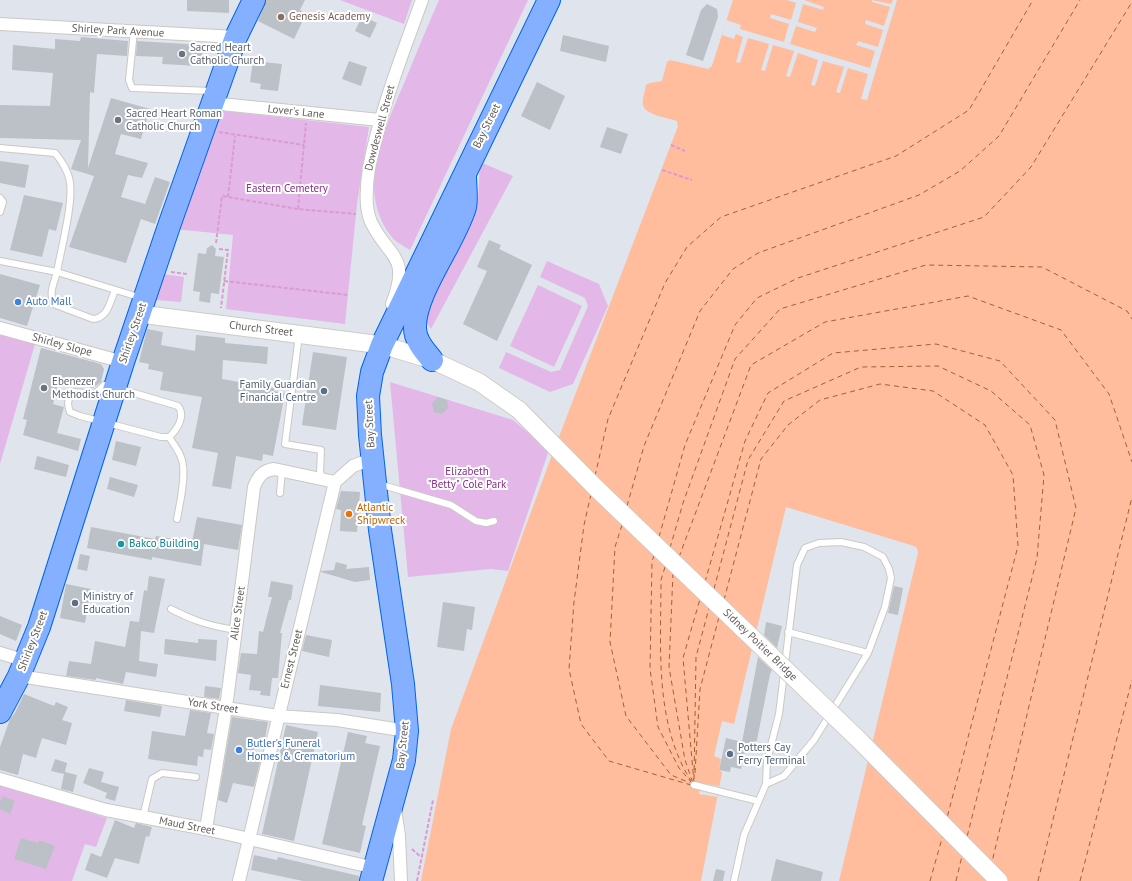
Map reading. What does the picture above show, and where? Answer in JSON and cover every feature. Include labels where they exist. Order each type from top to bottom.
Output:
[{"type":"highway","name":"Shirley Street","points":[[0,712],[22,668],[42,620],[123,362],[214,97],[236,37],[254,0]]},
{"type":"highway","name":"Bay Street","points":[[373,874],[404,760],[407,731],[403,684],[380,530],[372,459],[368,396],[372,372],[378,344],[549,0]]},
{"type":"highway","points":[[432,360],[417,340],[415,329],[416,316],[424,292],[453,236],[465,206],[465,169]]},
{"type":"main road","name":"Church Street","points":[[143,307],[300,334],[378,344],[432,360]]},
{"type":"main road","name":"Sidney Poitier Bridge","points":[[432,360],[479,382],[519,410],[612,504],[858,739],[999,881]]},
{"type":"street","name":"Dowdeswell Street","points":[[378,344],[377,333],[396,294],[400,274],[397,259],[371,222],[367,205],[367,175],[380,120],[422,0]]},
{"type":"street","name":"Shirley Park Avenue","points":[[0,24],[236,37]]},
{"type":"street","name":"Lover's Lane","points":[[214,97],[380,120]]},
{"type":"street","name":"Shirley Slope","points":[[0,328],[123,362]]},
{"type":"street","points":[[329,481],[353,466],[372,459]]},
{"type":"street","name":"Alice Street","points":[[206,829],[226,708],[254,487],[258,477],[265,470],[274,469],[329,481]]},
{"type":"street","name":"Ernest Street","points":[[239,881],[278,716],[329,481]]},
{"type":"street","name":"York Street","points":[[0,653],[22,668],[226,708],[278,716],[337,720],[407,731]]},
{"type":"street","name":"Maud Street","points":[[0,779],[106,810],[206,829],[249,839],[373,874]]},
{"type":"street","points":[[394,798],[399,836],[401,881]]},
{"type":"lane","points":[[134,31],[130,80],[132,88],[214,97]]},
{"type":"lane","points":[[0,148],[54,154],[64,167],[70,182],[70,200],[57,272],[51,296],[52,301],[56,305],[93,319],[100,319],[104,316],[115,290]]},
{"type":"lane","points":[[0,198],[3,202],[0,212]]},
{"type":"lane","points":[[0,261],[57,272],[115,290],[143,307]]},
{"type":"lane","points":[[300,334],[285,444],[321,450],[320,472],[329,481]]},
{"type":"lane","points":[[169,437],[178,428],[181,416],[178,406],[107,385],[95,394],[74,392],[69,397],[68,405],[70,412],[169,437],[179,452],[183,464],[183,482],[177,519]]},
{"type":"lane","points":[[280,493],[282,470]]},
{"type":"lane","points":[[375,483],[451,505],[476,521],[486,523],[494,521]]},
{"type":"lane","points":[[734,881],[744,835],[766,784],[767,761],[779,714],[797,565],[805,548],[819,543],[841,542],[864,547],[883,558],[889,569],[891,578],[885,607],[868,653],[814,740],[784,776],[766,784]]},
{"type":"lane","points":[[171,609],[196,622],[212,627],[236,630]]},
{"type":"lane","points":[[788,632],[868,653]]},
{"type":"lane","points":[[143,817],[152,779],[162,773],[196,777]]},
{"type":"lane","points":[[694,785],[758,800]]},
{"type":"path","points":[[298,209],[306,120]]},
{"type":"path","points":[[215,132],[304,145]]},
{"type":"path","points":[[228,197],[235,136]]},
{"type":"path","points":[[671,145],[685,151]]},
{"type":"path","points":[[662,170],[692,180]]},
{"type":"path","points":[[216,243],[222,196],[298,209],[356,214]]},
{"type":"path","points":[[219,250],[228,250],[221,308]]},
{"type":"path","points":[[168,272],[187,274]]},
{"type":"path","points":[[224,281],[348,295]]},
{"type":"path","points":[[417,881],[433,800]]},
{"type":"green space","points":[[340,0],[412,0],[404,24]]},
{"type":"green space","points":[[439,0],[528,0],[410,250],[397,242],[391,236],[380,217],[375,198],[374,178],[382,138],[389,118]]},
{"type":"green space","name":"Eastern Cemetery","points":[[215,110],[369,127],[357,204],[345,324],[226,309],[233,235],[175,229]]},
{"type":"green space","points":[[480,162],[513,176],[431,329],[422,315],[478,200]]},
{"type":"green space","points":[[547,261],[599,284],[608,306],[573,384],[550,392],[499,368],[506,352],[551,372],[560,370],[588,306],[585,298],[540,277]]},
{"type":"green space","points":[[163,274],[184,277],[181,302],[156,300]]},
{"type":"green space","points":[[538,285],[582,306],[554,367],[510,346]]},
{"type":"green space","points":[[0,334],[35,344],[0,464]]},
{"type":"green space","name":"Elizabeth \"Betty\" Cole Park","points":[[390,382],[513,420],[549,450],[508,571],[491,569],[408,577]]},
{"type":"green space","points":[[0,784],[107,818],[96,847],[85,844],[72,881],[0,881]]},
{"type":"shaded area","points":[[733,0],[1132,0],[1132,881],[839,881],[918,553],[917,548],[914,546],[786,507],[734,724],[722,721],[714,756],[721,759],[719,769],[722,773],[701,881],[421,881],[451,729],[552,455],[678,126],[677,121],[653,114],[645,108],[643,105],[643,100],[646,85],[662,81],[667,62],[670,60],[708,69],[712,66]]},
{"type":"pier","points":[[787,0],[804,0],[824,7],[823,10],[803,4],[798,22],[817,28],[815,32],[796,26],[790,44],[870,68],[875,51],[856,45],[858,41],[878,47],[883,30],[865,24],[866,20],[884,26],[890,7],[872,2],[872,0],[891,4],[893,0],[897,0],[867,100],[861,99],[868,74],[848,68],[840,93],[836,92],[844,67],[823,61],[815,86],[811,85],[818,60],[798,53],[790,77],[786,76],[794,51],[773,45],[765,71],[761,70],[769,44],[748,38],[740,63],[736,62],[743,37],[736,34],[734,39],[722,35],[726,20],[741,25],[740,29],[784,42],[789,24],[770,18],[771,14],[791,20],[796,3]]},
{"type":"pier","points":[[701,783],[719,786],[717,797],[699,794]]},
{"type":"building","points":[[187,0],[229,0],[229,13],[187,11]]},
{"type":"building","name":"Genesis Academy","points":[[266,0],[305,0],[300,10],[306,14],[294,39],[258,21]]},
{"type":"building","points":[[707,4],[717,9],[718,17],[703,61],[686,55],[701,10]]},
{"type":"building","points":[[362,16],[377,23],[370,38],[355,31]]},
{"type":"building","points":[[563,35],[609,46],[606,62],[560,51]]},
{"type":"building","points":[[81,37],[128,41],[127,56],[97,54],[94,93],[90,92],[88,168],[111,98],[150,109],[141,139],[121,134],[115,154],[148,163],[142,178],[128,175],[121,197],[145,204],[155,177],[170,182],[155,224],[141,219],[126,263],[69,247],[94,176],[71,169],[81,140],[0,138],[0,105],[50,106],[53,73],[12,70],[13,45],[55,49],[55,39],[80,41]]},
{"type":"building","name":"Sacred Heart Catholic Church","points":[[137,41],[203,45],[201,66],[162,64],[163,57],[136,56]]},
{"type":"building","points":[[253,61],[282,64],[278,91],[260,89],[261,84],[250,82]]},
{"type":"building","points":[[349,61],[367,67],[361,86],[342,79]]},
{"type":"building","points":[[537,82],[565,96],[550,130],[521,116]]},
{"type":"building","points":[[607,127],[628,134],[621,154],[600,147]]},
{"type":"building","points":[[0,161],[29,165],[25,188],[0,183]]},
{"type":"building","points":[[24,195],[63,203],[56,231],[49,229],[42,257],[10,250]]},
{"type":"building","points":[[489,240],[501,245],[499,249],[532,265],[497,341],[463,324],[487,271],[477,267]]},
{"type":"building","points":[[212,245],[216,249],[215,256],[224,257],[219,294],[211,293],[210,303],[199,301],[200,292],[193,291],[198,253],[206,254],[207,248]]},
{"type":"building","name":"Auto Mall","points":[[0,274],[40,285],[27,326],[0,318]]},
{"type":"building","points":[[147,329],[163,332],[161,345],[195,351],[196,335],[225,338],[225,343],[268,347],[267,364],[223,360],[222,379],[274,388],[274,391],[285,393],[273,456],[263,454],[262,461],[236,456],[231,489],[212,486],[218,453],[192,448],[202,397],[160,390],[163,372],[148,369],[149,364],[139,362]]},
{"type":"building","name":"Ebenezer Methodist Church","points":[[41,348],[101,364],[104,369],[101,382],[93,388],[59,379],[53,404],[64,407],[57,433],[81,439],[78,451],[23,435],[27,420],[23,419]]},
{"type":"building","name":"Family Guardian Financial Centre","points":[[313,352],[347,357],[336,430],[302,425]]},
{"type":"building","points":[[438,397],[447,400],[448,408],[442,414],[434,412],[432,403]]},
{"type":"building","points":[[116,441],[141,447],[136,466],[112,460]]},
{"type":"building","points":[[37,456],[69,465],[66,477],[34,469]]},
{"type":"building","points":[[110,477],[138,485],[134,497],[107,489]]},
{"type":"building","points":[[341,491],[360,492],[357,532],[340,531],[341,510],[336,509]]},
{"type":"building","points":[[197,517],[242,525],[238,550],[204,544],[201,566],[152,557],[152,560],[87,548],[91,527],[155,539],[156,536],[192,542]]},
{"type":"building","points":[[80,554],[90,556],[87,571],[77,569]]},
{"type":"building","points":[[336,562],[347,565],[346,569],[369,567],[370,580],[355,582],[321,572],[334,570]]},
{"type":"building","points":[[149,576],[165,579],[154,633],[141,631],[139,661],[158,664],[156,677],[126,672],[123,684],[96,678],[96,680],[66,676],[69,661],[91,664],[95,641],[125,647],[130,621],[139,622],[144,590],[147,591]]},
{"type":"building","points":[[271,581],[293,585],[291,600],[289,600],[280,633],[282,633],[278,678],[272,678],[270,696],[260,695],[261,691],[249,690],[251,675],[238,673],[241,653],[257,654],[259,631],[263,632],[272,597],[268,597]]},
{"type":"building","name":"Ministry of Education","points":[[66,584],[91,589],[85,623],[60,618]]},
{"type":"building","points":[[894,586],[903,588],[898,615],[888,613]]},
{"type":"building","points":[[443,602],[475,607],[472,630],[467,629],[464,651],[437,647]]},
{"type":"building","points":[[0,616],[22,625],[16,641],[0,634]]},
{"type":"building","points":[[766,622],[782,626],[777,648],[764,635]]},
{"type":"building","points":[[306,635],[332,640],[329,657],[302,651]]},
{"type":"building","points":[[165,639],[198,643],[198,639],[217,640],[216,661],[164,654]]},
{"type":"building","points":[[758,657],[772,670],[756,745],[747,743],[741,769],[731,767],[730,772],[719,770],[726,738],[742,742]]},
{"type":"building","points":[[320,685],[381,693],[380,712],[318,706]]},
{"type":"building","points":[[205,686],[221,688],[219,699],[204,697]]},
{"type":"building","points":[[24,694],[54,706],[56,702],[68,707],[62,720],[72,723],[66,745],[42,738],[36,758],[23,754],[18,775],[0,770],[0,747],[10,719],[15,713]]},
{"type":"building","points":[[126,700],[162,706],[160,717],[124,711]]},
{"type":"building","points":[[190,710],[211,713],[207,733],[214,734],[211,750],[204,749],[203,757],[198,756],[197,766],[148,759],[152,731],[185,736]]},
{"type":"building","points":[[232,717],[268,722],[264,744],[256,743],[252,760],[260,762],[254,787],[233,783],[227,803],[218,800]]},
{"type":"building","points":[[286,725],[318,732],[294,841],[262,834]]},
{"type":"building","points":[[348,732],[367,736],[365,743],[380,746],[362,825],[366,826],[360,853],[322,844]]},
{"type":"building","points":[[55,759],[67,763],[65,772],[77,775],[73,792],[61,789],[64,774],[51,771]]},
{"type":"building","points":[[89,768],[104,772],[101,782],[119,787],[115,801],[105,798],[107,793],[83,783]]},
{"type":"building","points":[[3,796],[15,801],[10,814],[0,809],[0,802]]},
{"type":"building","points":[[115,820],[134,828],[136,823],[152,827],[149,837],[146,836],[139,864],[115,858],[107,878],[85,870],[91,853],[101,857]]},
{"type":"building","points":[[21,838],[38,843],[39,840],[55,846],[46,869],[14,859]]},
{"type":"building","points":[[254,855],[277,860],[278,857],[359,876],[359,881],[303,881],[251,870]]},
{"type":"building","points":[[776,859],[823,872],[821,881],[771,881]]},
{"type":"building","points":[[716,869],[725,871],[723,881],[713,881]]},
{"type":"ferry route","points":[[595,476],[608,419],[665,283],[687,247],[721,217],[896,156],[969,110],[1033,0]]},
{"type":"ferry route","points":[[627,506],[644,446],[700,311],[733,269],[758,253],[919,195],[960,171],[999,136],[1080,0]]},
{"type":"ferry route","points":[[659,537],[685,445],[735,325],[757,298],[798,278],[984,217],[1031,167],[1132,2]]},
{"type":"ferry route","points":[[670,548],[683,503],[735,359],[780,309],[926,265],[1042,267],[1127,311],[1132,319]]},
{"type":"ferry route","points":[[679,557],[751,365],[825,322],[968,296],[1061,330],[1109,394],[1132,462]]},
{"type":"ferry route","points":[[705,582],[745,441],[768,393],[833,353],[936,344],[1000,361],[1055,420],[1076,508],[992,862]]},
{"type":"ferry route","points":[[714,589],[748,460],[784,401],[861,367],[938,366],[991,391],[1030,425],[1044,475],[1037,558],[967,837]]},
{"type":"ferry route","points":[[724,600],[761,459],[788,425],[820,400],[880,384],[933,391],[985,425],[1013,475],[1018,546],[947,818]]},
{"type":"ferry route","points":[[591,494],[584,525],[574,602],[569,669],[581,724],[609,761],[691,785]]},
{"type":"ferry route","points":[[1038,881],[1132,497]]},
{"type":"ferry route","points":[[622,525],[615,547],[610,642],[626,716],[671,775],[690,783]]},
{"type":"ferry route","points":[[654,555],[652,562],[650,669],[658,727],[679,768],[692,783]]},
{"type":"ferry route","points":[[665,567],[661,580],[660,632],[662,684],[665,709],[679,758],[691,781]]},
{"type":"ferry route","points":[[673,573],[669,667],[685,760],[693,783]]},
{"type":"ferry route","points":[[694,783],[683,658],[700,599]]},
{"type":"ferry route","points":[[694,779],[696,657],[709,608]]},
{"type":"ferry route","points":[[695,773],[700,689],[719,617]]},
{"type":"ferry route","points":[[1080,881],[1132,680]]},
{"type":"ferry route","points":[[930,881],[943,835]]},
{"type":"ferry route","points":[[956,881],[962,856]]},
{"type":"place","name":"Genesis Academy","points":[[281,17]]},
{"type":"place","name":"Sacred Heart Catholic Church","points":[[182,54]]},
{"type":"place","name":"Sacred Heart Roman Catholic Church","points":[[118,120]]},
{"type":"place","name":"Auto Mall","points":[[18,302]]},
{"type":"place","name":"Ebenezer Methodist Church","points":[[44,388]]},
{"type":"place","name":"Family Guardian Financial Centre","points":[[324,391]]},
{"type":"place","name":"Atlantic Shipwreck","points":[[349,514]]},
{"type":"place","name":"Bakco Building","points":[[121,544]]},
{"type":"place","name":"Ministry of Education","points":[[75,603]]},
{"type":"place","name":"Butler's Funeral Homes & Crematorium","points":[[239,750]]},
{"type":"place","name":"Potters Cay Ferry Terminal","points":[[730,754]]}]
